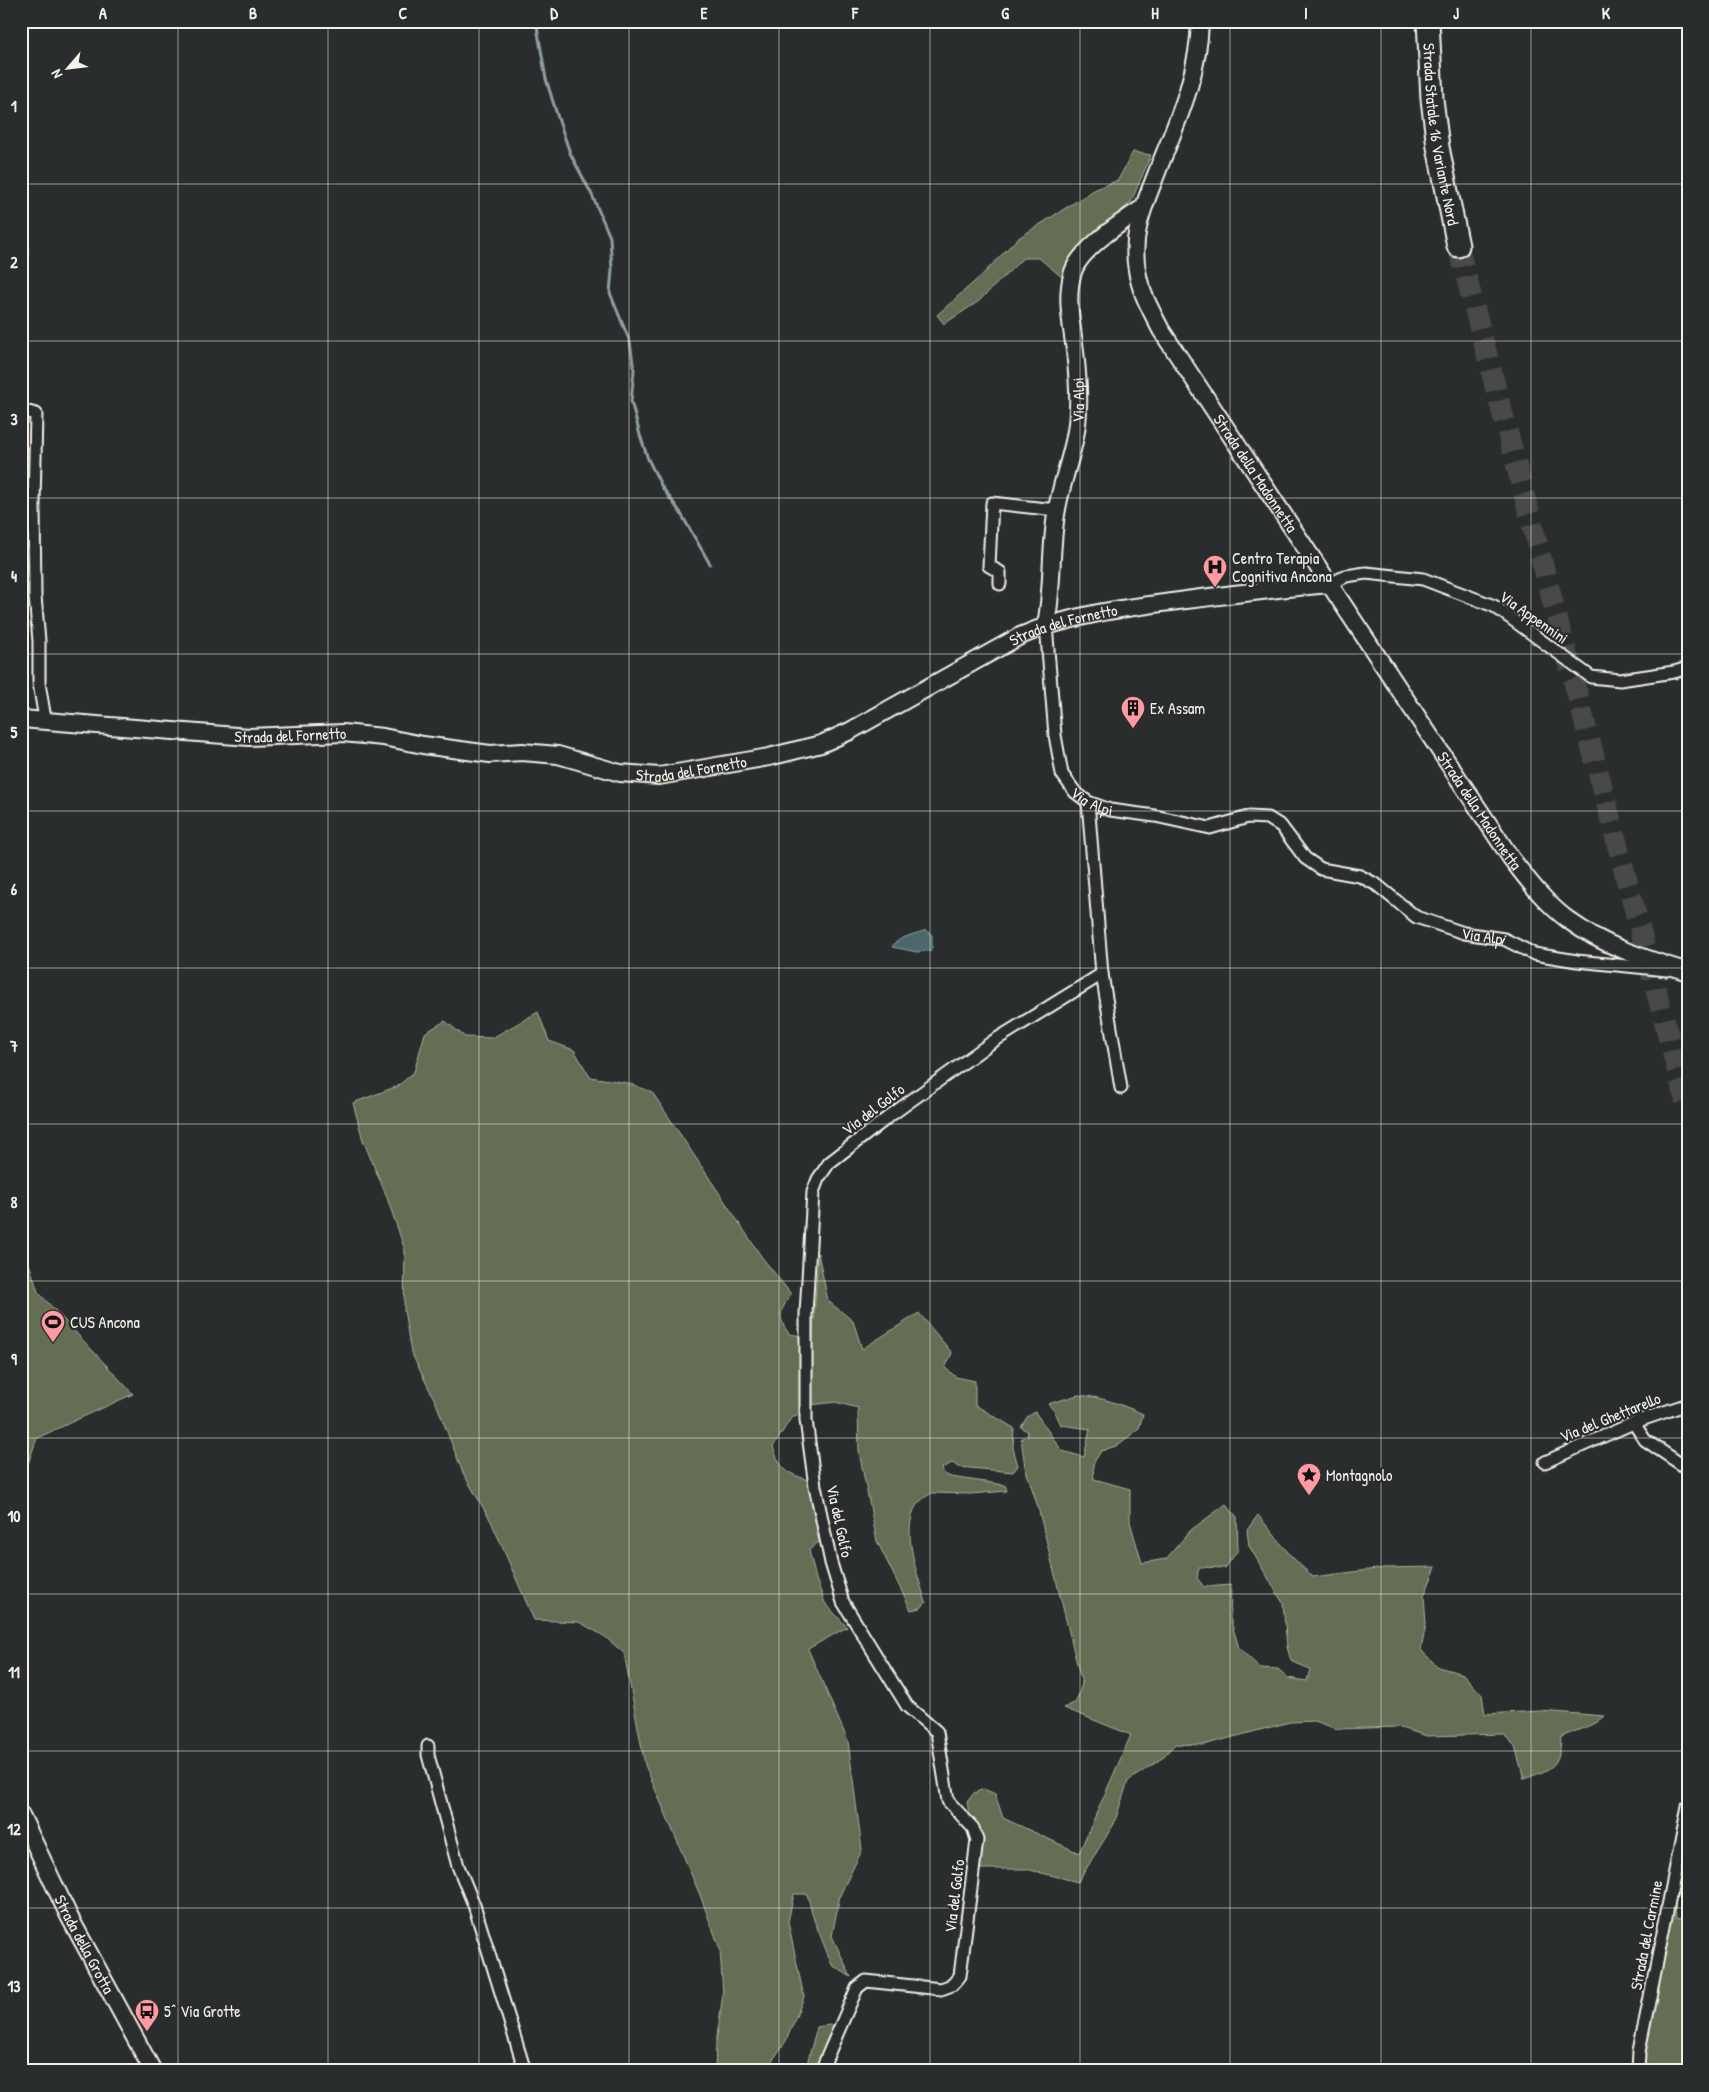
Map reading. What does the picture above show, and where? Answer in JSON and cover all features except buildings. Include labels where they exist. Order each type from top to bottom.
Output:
[{"type":"highway","name":"Strada Statale 16 Variante Nord","points":[[1428,21],[1432,99],[1438,147],[1458,246]]},
{"type":"street","name":"Strada della Madonnetta","points":[[1200,21],[1194,76],[1162,160],[1141,208],[1136,244],[1136,270],[1145,299],[1161,330],[1511,858],[1531,885],[1572,923],[1595,937],[1649,959],[1688,972]]},
{"type":"street","name":"Via Alpi","points":[[1141,208],[1091,248],[1073,270],[1070,283],[1070,308],[1077,375],[1077,422],[1074,442],[1056,510],[1051,559],[1050,606],[1046,625],[1055,735],[1062,774],[1075,792],[1088,802],[1110,810],[1155,816],[1210,828],[1248,817],[1268,818],[1281,826],[1305,858],[1321,869],[1360,876],[1378,885],[1416,917],[1464,933],[1504,939],[1534,954],[1577,961],[1688,972]]},
{"type":"street","points":[[21,239],[21,259]]},
{"type":"street","points":[[21,410],[36,414],[34,504],[35,596],[39,641],[39,683],[45,720]]},
{"type":"street","points":[[1000,584],[1000,572],[989,566],[992,503],[1056,510]]},
{"type":"street","name":"Via Appennini","points":[[1330,584],[1346,576],[1366,573],[1423,579],[1494,606],[1592,677],[1620,680],[1674,672],[1688,668]]},
{"type":"street","name":"Strada del Fornetto","points":[[21,719],[249,737],[343,733],[482,754],[522,752],[558,755],[620,773],[659,776],[769,757],[821,744],[850,731],[1020,636],[1046,625],[1127,607],[1266,589],[1330,584]]},
{"type":"street","points":[[1088,802],[1102,974],[1121,1088]]},
{"type":"street","name":"Via del Golfo","points":[[821,2071],[857,1988],[866,1981],[941,1989],[952,1985],[960,1976],[978,1840],[973,1828],[948,1800],[937,1732],[906,1706],[843,1602],[831,1563],[815,1486],[806,1420],[806,1314],[813,1192],[818,1179],[829,1163],[891,1115],[992,1042],[1102,974]]},
{"type":"street","name":"Via del Ghettarello","points":[[1545,1462],[1638,1421],[1688,1404]]},
{"type":"street","points":[[1638,1421],[1637,1428],[1646,1440],[1688,1469]]},
{"type":"street","points":[[428,1746],[428,1755],[458,1866],[474,1905],[525,2071]]},
{"type":"street","name":"Strada del Carmine","points":[[1638,2071],[1639,2052],[1688,1806]]},
{"type":"street","name":"Strada della Grotta","points":[[21,1815],[69,1916],[153,2071]]},
{"type":"green space","points":[[1133,152],[1151,155],[1131,202],[1077,249],[1063,278],[1039,258],[1023,258],[979,301],[944,324],[937,315],[982,275],[1017,239],[1094,190],[1118,180]]},
{"type":"green space","points":[[538,1012],[549,1041],[574,1050],[590,1077],[628,1083],[652,1092],[761,1256],[791,1294],[784,1305],[781,1318],[789,1334],[802,1336],[800,1415],[791,1418],[773,1447],[785,1469],[794,1475],[808,1480],[819,1542],[809,1550],[816,1579],[825,1603],[847,1627],[808,1649],[848,1741],[862,1850],[840,1895],[832,1936],[851,1977],[832,1965],[814,1920],[807,1894],[794,1894],[788,1922],[804,1997],[786,2041],[765,2071],[715,2071],[716,2043],[723,1994],[720,1949],[700,1895],[645,1765],[624,1653],[604,1636],[579,1622],[534,1620],[491,1521],[463,1473],[436,1403],[411,1352],[404,1310],[405,1250],[386,1195],[363,1140],[353,1103],[398,1086],[414,1072],[425,1033],[445,1021],[465,1037],[492,1038]]},
{"type":"green space","name":"CUS Ancona","points":[[21,1238],[38,1292],[133,1394],[37,1438],[21,1484]]},
{"type":"green space","points":[[818,1253],[828,1301],[853,1321],[862,1349],[919,1313],[952,1353],[945,1368],[956,1377],[975,1381],[975,1405],[1014,1428],[1013,1448],[1018,1466],[1013,1472],[959,1467],[952,1463],[942,1468],[944,1474],[951,1477],[1005,1485],[1007,1491],[971,1494],[932,1493],[921,1500],[916,1506],[912,1516],[910,1541],[915,1567],[926,1602],[921,1608],[911,1610],[877,1541],[859,1452],[858,1408],[835,1402],[811,1405],[810,1384]]},
{"type":"green space","points":[[1078,1395],[1095,1397],[1143,1414],[1139,1429],[1116,1446],[1101,1451],[1093,1464],[1094,1479],[1130,1489],[1130,1522],[1142,1563],[1166,1559],[1191,1530],[1226,1504],[1237,1517],[1238,1550],[1225,1568],[1199,1567],[1197,1578],[1204,1587],[1231,1585],[1230,1618],[1239,1648],[1260,1668],[1278,1669],[1288,1678],[1307,1681],[1310,1669],[1291,1661],[1287,1647],[1283,1603],[1249,1546],[1247,1530],[1258,1515],[1291,1556],[1313,1577],[1384,1568],[1436,1567],[1424,1596],[1426,1624],[1421,1650],[1438,1667],[1463,1674],[1482,1695],[1485,1714],[1541,1711],[1605,1716],[1596,1723],[1561,1737],[1559,1755],[1552,1766],[1541,1773],[1524,1779],[1515,1746],[1503,1734],[1427,1736],[1397,1727],[1337,1729],[1315,1721],[1290,1722],[1203,1745],[1175,1744],[1161,1759],[1128,1781],[1114,1824],[1078,1882],[1026,1869],[978,1869],[974,1826],[967,1802],[974,1793],[984,1789],[995,1794],[1003,1818],[1079,1853],[1131,1735],[1064,1708],[1076,1702],[1082,1684],[1038,1507],[1025,1467],[1021,1438],[1027,1437],[1028,1432],[1021,1427],[1027,1417],[1035,1412],[1062,1451],[1084,1457],[1090,1429],[1061,1425],[1055,1412],[1048,1404]]},
{"type":"green space","points":[[1675,1905],[1676,1918],[1688,1920],[1688,2071],[1642,2071],[1644,2051]]},
{"type":"green space","points":[[835,2024],[816,2071],[805,2071],[817,2027]]},
{"type":"water","points":[[926,930],[932,935],[930,951],[917,952],[892,947],[902,938]]},
{"type":"waterway","points":[[536,21],[546,79],[558,118],[570,153],[592,195],[610,237],[612,270],[610,293],[630,342],[634,370],[631,401],[640,435],[648,459],[662,487],[680,512],[710,564]]},
{"type":"tunnel","points":[[1458,246],[1688,1110]]},
{"type":"place","name":"Centro Terapia Cognitiva Ancona","points":[[1215,588]]},
{"type":"place","name":"Ex Assam","points":[[1133,729]]},
{"type":"place","name":"CUS Ancona","points":[[53,1343]]},
{"type":"place","name":"Montagnolo","points":[[1309,1496]]},
{"type":"place","name":"5^ Via Grotte","points":[[147,2032]]}]
